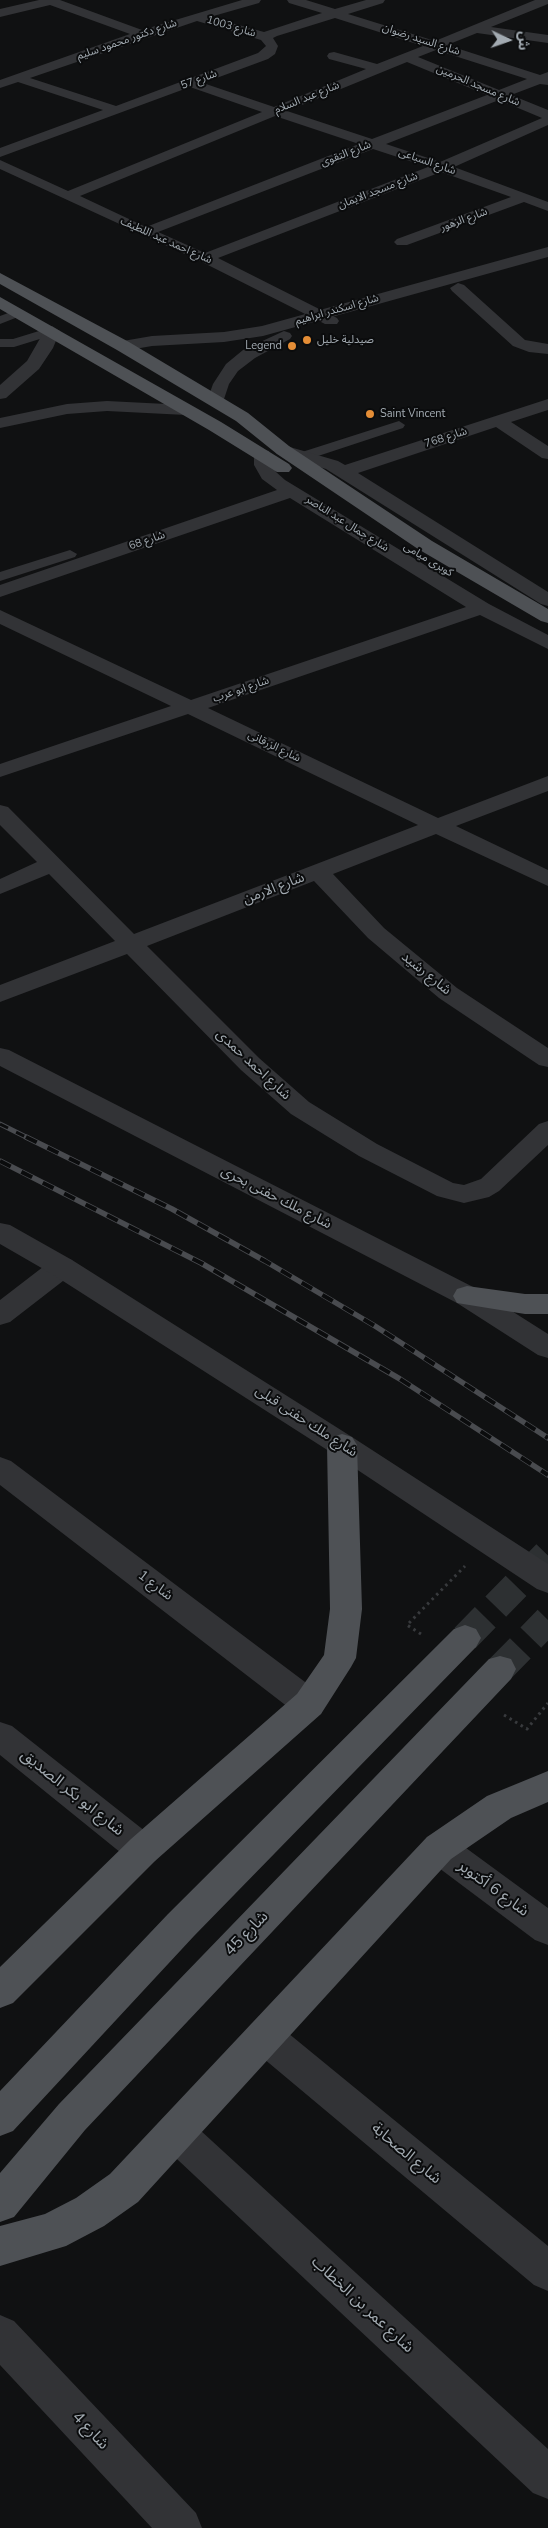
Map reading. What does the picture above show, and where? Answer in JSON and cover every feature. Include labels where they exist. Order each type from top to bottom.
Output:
[{"type":"main road","name":"شارع جمال عبد الناصر","points":[[0,278],[123,346],[242,416],[283,450],[337,477]]},
{"type":"main road","name":"شارع جمال عبد الناصر","points":[[0,302],[263,455]]},
{"type":"main road","name":"كوبرى ميامى","points":[[337,477],[425,545],[548,617]]},
{"type":"main road","name":"كوبرى ميامى","points":[[301,488],[548,630]]},
{"type":"main road","points":[[467,1296],[525,1304],[548,1304]]},
{"type":"main road","points":[[0,1991],[143,1850],[309,1704],[340,1658],[346,1609],[342,1444]]},
{"type":"main road","points":[[0,2118],[182,1925],[466,1638]]},
{"type":"main road","name":"شارع 45","points":[[0,2203],[72,2117],[500,1669]]},
{"type":"main road","points":[[0,2246],[52,2232],[90,2212],[124,2188],[439,1848],[499,1807],[548,1786]]},
{"type":"street","points":[[0,13],[51,0],[142,34]]},
{"type":"street","name":"شارع دكتور محمود سليم","points":[[0,84],[142,34],[255,0]]},
{"type":"street","name":"شارع السيد رضوان","points":[[293,0],[546,79]]},
{"type":"street","points":[[266,37],[280,30],[379,0]]},
{"type":"street","name":"شارع عبد السلام","points":[[68,196],[546,0]]},
{"type":"street","name":"شارع 1003","points":[[195,17],[266,37]]},
{"type":"street","points":[[477,29],[548,39]]},
{"type":"street","name":"شارع 57","points":[[3,149],[263,56],[270,52],[272,46],[266,37]]},
{"type":"street","points":[[334,56],[378,69]]},
{"type":"street","name":"شارع مسجد الحرمين","points":[[407,57],[548,115]]},
{"type":"street","points":[[18,78],[115,110]]},
{"type":"street","name":"شارع التقوى","points":[[145,232],[499,95],[546,79]]},
{"type":"street","name":"شارع السباعى","points":[[190,83],[441,167],[548,207]]},
{"type":"street","name":"شارع مسجد الايمان","points":[[205,258],[441,167],[548,120]]},
{"type":"street","name":"شارع احمد عبد اللطيف","points":[[0,164],[205,258],[326,318]]},
{"type":"street","name":"شارع الزهور","points":[[402,242],[525,197]]},
{"type":"street","name":"شارع اسكندر ابراهيم","points":[[216,401],[221,384],[232,368],[249,354],[272,341],[326,318],[548,252]]},
{"type":"street","name":"شارع اسكندر ابراهيم","points":[[123,346],[152,341],[244,334],[326,318],[548,265]]},
{"type":"street","points":[[458,288],[519,343],[528,348],[548,349]]},
{"type":"street","points":[[0,394],[33,365],[52,331]]},
{"type":"street","name":"شارع 768","points":[[337,477],[548,404]]},
{"type":"street","points":[[0,423],[39,413],[100,406],[147,406],[186,410]]},
{"type":"street","points":[[498,420],[548,454]]},
{"type":"street","name":"شارع جمال عبد الناصر","points":[[283,450],[307,455],[337,477],[544,595]]},
{"type":"street","name":"شارع جمال عبد الناصر","points":[[263,455],[263,465],[268,475],[278,484],[301,488],[482,608],[548,643]]},
{"type":"street","name":"شارع 68","points":[[2,585],[301,488]]},
{"type":"street","name":"شارع ابو عرب","points":[[0,771],[191,708],[482,608]]},
{"type":"street","name":"شارع الزرقانى","points":[[0,616],[548,879]]},
{"type":"street","name":"شارع الارمن","points":[[3,988],[131,945],[548,783]]},
{"type":"street","name":"شارع احمد حمدى","points":[[0,812],[250,1064],[300,1108],[368,1150],[446,1190],[464,1194],[480,1191],[490,1185],[548,1130]]},
{"type":"street","points":[[0,887],[52,864]]},
{"type":"street","name":"شارع رشيد","points":[[318,872],[376,933],[448,993],[548,1059]]},
{"type":"street","name":"شارع ملك حفنى بحرى","points":[[0,1056],[467,1296],[548,1348]]},
{"type":"street","name":"شارع ملك حفنى قبلى","points":[[0,1232],[62,1267],[342,1444],[548,1580]]},
{"type":"street","points":[[0,1315],[62,1267]]},
{"type":"street","name":"شارع 1","points":[[0,1469],[309,1704]]},
{"type":"street","name":"شارع ابو بكر الصديق","points":[[0,1736],[143,1850]]},
{"type":"street","name":"شارع 6 أكتوبر","points":[[439,1848],[548,1929]]},
{"type":"street","name":"شارع الصحابة","points":[[264,2036],[548,2271]]},
{"type":"street","name":"شارع عمر بن الخطاب","points":[[175,2132],[548,2478]]},
{"type":"street","name":"شارع 4","points":[[0,2335],[181,2528]]},
{"type":"lane","points":[[0,320],[19,313]]},
{"type":"lane","points":[[0,343],[14,343],[52,331]]},
{"type":"lane","points":[[307,455],[399,425]]},
{"type":"lane","points":[[2,585],[70,554]]},
{"type":"path","points":[[407,1625],[489,1541]]},
{"type":"path","points":[[499,1712],[527,1729],[548,1703]]},
{"type":"tunnel","points":[[465,1638],[548,1553]]},
{"type":"tunnel","points":[[500,1669],[548,1620]]},
{"type":"railway","points":[[0,1124],[26,1137]]},
{"type":"railway","points":[[26,1137],[172,1209],[265,1261],[375,1326],[548,1438]]},
{"type":"railway","points":[[0,1161],[201,1263],[400,1379],[548,1475]]},
{"type":"place","name":"صيدلية خليل","points":[[307,340]]},
{"type":"place","name":"Legend","points":[[292,346]]},
{"type":"place","name":"Saint Vincent","points":[[370,414]]}]
